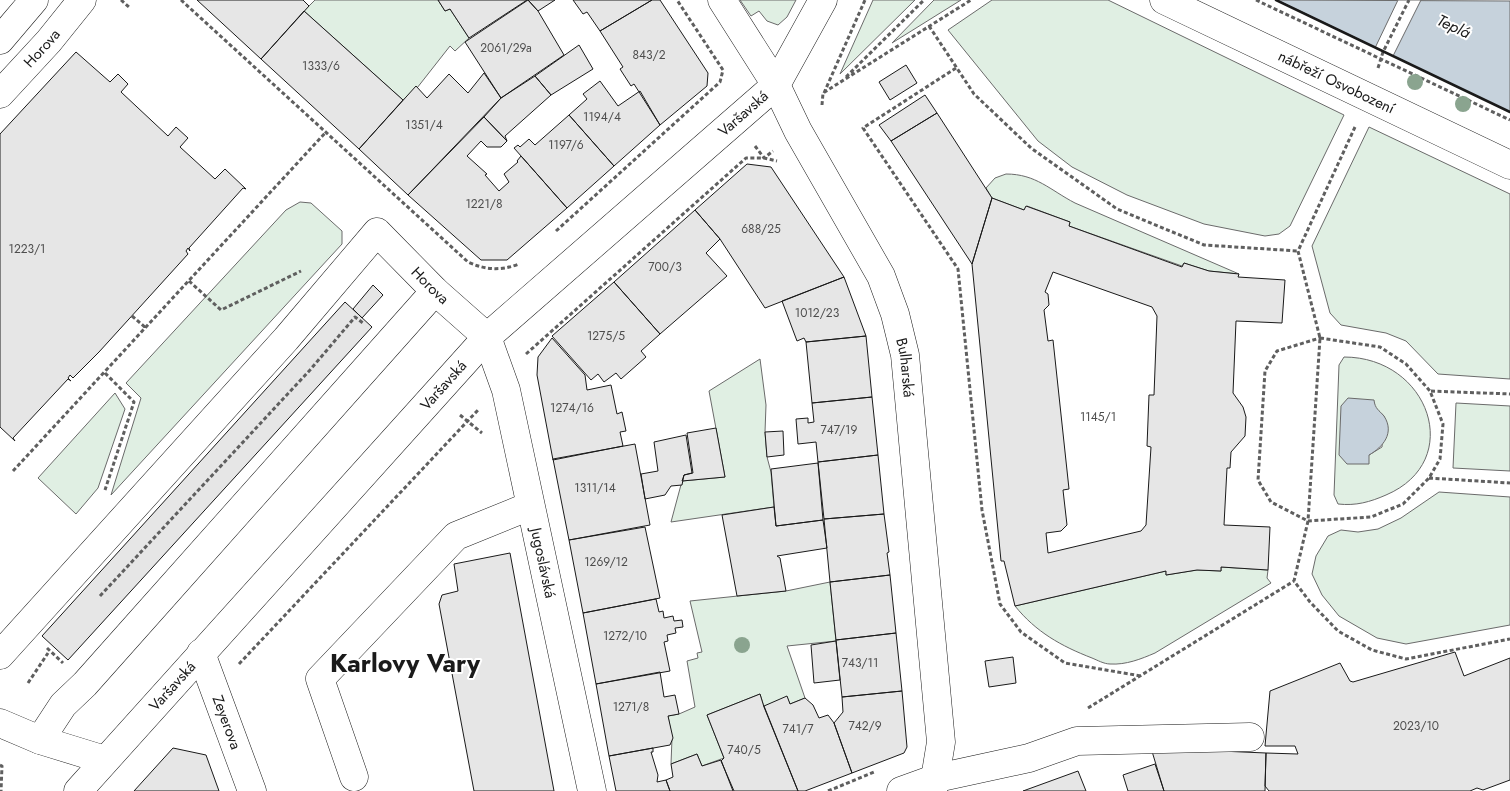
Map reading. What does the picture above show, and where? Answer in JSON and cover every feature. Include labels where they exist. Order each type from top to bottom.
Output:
[{"type":"street","points":[[0,40],[34,0]]},
{"type":"street","name":"Horova","points":[[0,94],[49,41],[82,0]]},
{"type":"street","name":"Bulharská","points":[[722,0],[776,85],[798,131],[881,276],[895,314],[906,355],[941,742],[935,784]]},
{"type":"street","name":"Varšavská","points":[[78,791],[487,337],[776,85],[823,0]]},
{"type":"street","name":"nábřeží Osvobození","points":[[1164,0],[1510,165]]},
{"type":"street","name":"Horova","points":[[327,291],[377,232],[435,291],[487,337]]},
{"type":"street","points":[[0,656],[327,291]]},
{"type":"street","points":[[40,740],[63,705],[388,346],[435,291]]},
{"type":"street","name":"Jugoslávská","points":[[487,337],[503,382],[592,791]]},
{"type":"street","points":[[354,777],[320,679],[456,536],[530,506]]},
{"type":"street","name":"Zeyerova","points":[[202,653],[252,791]]},
{"type":"street","points":[[0,723],[40,740],[105,760]]},
{"type":"street","points":[[901,791],[935,784],[1029,758],[1077,741],[1250,737]]},
{"type":"path","points":[[121,0],[130,8]]},
{"type":"path","points":[[181,0],[468,262],[487,269],[510,267],[520,263]]},
{"type":"path","points":[[550,237],[720,82],[723,70],[678,0]]},
{"type":"path","points":[[798,131],[822,110],[823,93],[865,0]]},
{"type":"path","points":[[842,81],[924,0]]},
{"type":"path","points":[[823,93],[971,0]]},
{"type":"path","points":[[1256,0],[1510,120]]},
{"type":"path","points":[[1381,59],[1409,0]]},
{"type":"path","points":[[929,26],[974,94],[1031,148],[1117,209],[1204,244],[1298,251]]},
{"type":"path","points":[[956,68],[863,128],[958,270],[982,510],[1000,604],[1021,632],[1065,663],[1141,676],[1294,582],[1308,521],[1320,338],[1298,251],[1368,97]]},
{"type":"path","points":[[13,471],[326,132]]},
{"type":"path","points":[[216,689],[503,382],[527,353],[746,158],[776,160],[781,168]]},
{"type":"path","points":[[189,281],[221,310],[300,270],[327,291],[388,346]]},
{"type":"path","points":[[132,316],[146,328]]},
{"type":"path","points":[[97,600],[310,370],[355,317]]},
{"type":"path","points":[[1320,338],[1380,347],[1406,364],[1430,390],[1443,424],[1440,459],[1429,478],[1403,504],[1371,517],[1308,521],[1271,502],[1258,480],[1264,371],[1277,351],[1320,338]]},
{"type":"path","points":[[1430,390],[1510,394]]},
{"type":"path","points":[[1429,478],[1510,483]]},
{"type":"path","points":[[1294,582],[1338,631],[1372,650],[1406,660],[1510,639]]},
{"type":"path","points":[[28,683],[56,643]]},
{"type":"path","points":[[0,765],[2,766],[1,791]]},
{"type":"green space","points":[[315,0],[438,0],[445,11],[450,9],[469,38],[455,51],[450,46],[417,88],[403,100],[304,11]]},
{"type":"green space","points":[[740,0],[796,0],[787,17],[778,25],[767,21],[759,11],[751,16]]},
{"type":"green space","points":[[873,0],[915,0],[840,74]]},
{"type":"green space","points":[[934,0],[961,0],[892,43]]},
{"type":"green space","points":[[992,0],[1108,0],[1344,115],[1290,226],[1279,234],[1265,236],[1204,224],[1127,195],[1072,167],[1038,141],[948,30]]},
{"type":"green space","points":[[1369,127],[1510,194],[1510,379],[1438,374],[1406,341],[1386,333],[1341,325],[1330,313],[1312,246]]},
{"type":"green space","points":[[1006,174],[1034,180],[1075,203],[1239,274],[1209,271],[1184,263],[1182,266],[1069,226],[1070,222],[1027,206],[1024,210],[992,198],[986,188],[995,178]]},
{"type":"green space","points":[[300,202],[311,203],[342,231],[342,244],[111,495],[141,398],[126,383],[286,210]]},
{"type":"green space","points":[[1344,357],[1373,362],[1398,374],[1416,392],[1427,413],[1430,436],[1425,459],[1411,479],[1386,495],[1357,504],[1338,504],[1334,495],[1339,365]],"holes":[[[1375,408],[1384,416],[1382,447],[1369,455]]]},
{"type":"green space","points":[[760,359],[766,405],[765,432],[767,457],[771,472],[774,507],[671,522],[682,481],[725,477],[709,391]]},
{"type":"green space","points":[[115,393],[125,409],[98,488],[76,514],[38,478]]},
{"type":"green space","points":[[1456,403],[1510,406],[1510,471],[1453,468]]},
{"type":"green space","points":[[1439,492],[1510,497],[1510,625],[1406,644],[1377,638],[1339,616],[1322,595],[1312,574],[1316,556],[1328,536],[1341,530],[1358,532],[1378,529],[1401,518]]},
{"type":"green space","points":[[1221,567],[1268,570],[1267,578],[1271,583],[1155,653],[1128,663],[1105,663],[1070,648],[1040,631],[1015,606],[1166,571],[1166,575],[1197,570],[1221,571]]},
{"type":"green space","points":[[830,582],[836,641],[787,646],[805,698],[790,704],[787,697],[764,707],[760,694],[707,715],[724,758],[702,766],[697,754],[671,764],[672,738],[668,716],[679,714],[695,707],[687,661],[698,658],[697,653],[702,652],[690,601],[786,591]]},
{"type":"water","name":"Teplá","points":[[1277,0],[1510,1],[1510,112]]},
{"type":"water","points":[[1348,398],[1374,400],[1376,407],[1387,422],[1388,434],[1386,439],[1379,448],[1369,455],[1369,464],[1347,464],[1339,455],[1341,406]]},
{"type":"pier","points":[[1398,0],[1421,0],[1393,56],[1375,48]]},
{"type":"building","points":[[197,0],[303,0],[309,6],[261,59]]},
{"type":"building","points":[[438,0],[527,0],[469,38],[450,9],[445,11]]},
{"type":"building","points":[[528,0],[555,0],[538,11]]},
{"type":"building","points":[[528,0],[538,11],[564,55],[501,98],[465,42]]},
{"type":"building","points":[[573,0],[652,0],[600,31],[587,12],[583,14]]},
{"type":"building","points":[[652,0],[660,0],[708,73],[707,86],[660,125],[634,84],[631,86],[620,69],[623,67],[600,31]]},
{"type":"building","points":[[304,11],[403,100],[359,149],[261,59]]},
{"type":"building","points":[[579,45],[593,69],[551,95],[535,76]]},
{"type":"building","points":[[76,52],[110,82],[118,74],[128,84],[121,92],[168,136],[176,127],[188,138],[180,147],[215,179],[225,169],[246,189],[243,188],[189,248],[190,251],[188,248],[186,251],[188,254],[99,352],[73,378],[70,375],[68,378],[71,381],[68,379],[13,438],[15,441],[0,427],[0,134]]},
{"type":"building","points":[[906,65],[917,83],[890,100],[879,82]]},
{"type":"building","points":[[484,73],[501,98],[408,195],[359,149],[416,86],[427,98],[449,74],[468,93]]},
{"type":"building","points":[[535,76],[551,95],[505,136],[507,141],[484,117],[501,98]]},
{"type":"building","points":[[600,81],[618,106],[640,91],[660,125],[614,166],[569,115],[587,99],[583,94]]},
{"type":"building","points":[[925,95],[937,113],[891,141],[879,125]]},
{"type":"building","points":[[937,113],[992,198],[972,264],[891,141]]},
{"type":"building","points":[[569,115],[614,166],[567,208],[514,148],[518,145],[520,147],[529,139],[535,145]]},
{"type":"building","points":[[484,117],[507,141],[501,147],[487,147],[481,141],[467,156],[487,174],[485,175],[499,191],[509,182],[504,174],[518,162],[521,156],[567,208],[507,260],[481,260],[408,195]]},
{"type":"building","points":[[747,164],[771,167],[844,277],[765,308],[720,239],[695,210]]},
{"type":"building","points":[[992,198],[1024,210],[1026,206],[1070,222],[1069,226],[1182,267],[1184,263],[1209,271],[1239,274],[1238,277],[1285,280],[1282,323],[1236,321],[1233,393],[1243,407],[1246,417],[1245,436],[1231,452],[1230,468],[1227,468],[1224,525],[1270,527],[1268,570],[1221,567],[1221,571],[1197,570],[1166,575],[1166,571],[1015,606],[1004,561],[1001,561],[972,264]],"holes":[[[1053,272],[1152,307],[1157,316],[1154,395],[1149,395],[1147,446],[1151,447],[1146,525],[1141,531],[1048,553],[1046,533],[1061,531],[1067,525],[1063,490],[1069,489],[1053,340],[1048,341],[1044,310],[1049,305],[1048,294],[1045,292]]]},
{"type":"building","points":[[695,210],[720,239],[706,253],[727,276],[660,334],[614,282]]},
{"type":"building","points":[[844,277],[866,336],[806,342],[804,338],[797,341],[782,301]]},
{"type":"building","points":[[614,282],[660,334],[641,351],[646,357],[621,379],[616,373],[604,382],[598,374],[591,380],[552,336]]},
{"type":"building","points":[[373,285],[383,295],[362,318],[353,309]]},
{"type":"building","points":[[345,302],[372,327],[68,660],[42,636]]},
{"type":"building","points":[[866,336],[872,397],[812,403],[806,342]]},
{"type":"building","points":[[552,338],[585,375],[587,390],[611,385],[617,414],[622,412],[626,431],[620,432],[623,446],[553,460],[537,375],[538,357]]},
{"type":"building","points":[[872,397],[878,455],[818,462],[816,442],[798,444],[796,419],[808,418],[808,423],[814,422],[812,403]]},
{"type":"building","points":[[716,428],[725,477],[682,481],[684,475],[693,473],[687,433]]},
{"type":"building","points":[[783,431],[784,455],[767,457],[765,432]]},
{"type":"building","points":[[686,435],[692,473],[684,475],[682,485],[671,486],[665,495],[645,499],[641,474],[658,471],[654,442]]},
{"type":"building","points":[[635,444],[650,525],[569,540],[553,459]]},
{"type":"building","points":[[878,455],[884,514],[824,519],[818,462]]},
{"type":"building","points":[[818,463],[823,520],[776,526],[771,469]]},
{"type":"building","points":[[774,507],[776,526],[823,520],[827,548],[777,556],[780,558],[786,591],[737,596],[722,515]]},
{"type":"building","points":[[884,514],[890,575],[830,582],[824,519]]},
{"type":"building","points":[[645,527],[660,598],[583,613],[569,540]]},
{"type":"building","points":[[510,553],[554,791],[474,791],[439,604],[442,595],[458,591],[454,564]]},
{"type":"building","points":[[890,575],[896,633],[836,640],[830,582]]},
{"type":"building","points":[[656,599],[659,612],[663,611],[664,618],[673,616],[674,621],[682,620],[683,627],[675,628],[676,633],[667,635],[668,641],[664,642],[670,671],[596,684],[583,613]]},
{"type":"building","points":[[896,633],[902,691],[842,697],[836,640]]},
{"type":"building","points":[[836,641],[840,680],[814,683],[811,645]]},
{"type":"building","points":[[1455,652],[1464,676],[1510,658],[1510,780],[1483,790],[1477,788],[1470,791],[1269,791],[1265,786],[1266,753],[1298,754],[1295,746],[1265,746],[1270,691],[1340,663],[1350,681],[1353,682]]},
{"type":"building","points":[[1013,657],[1016,683],[989,687],[985,661]]},
{"type":"building","points":[[660,672],[664,697],[675,695],[679,714],[668,716],[673,738],[670,745],[609,756],[596,684]]},
{"type":"building","points":[[902,691],[907,747],[904,753],[852,773],[834,723],[843,712],[842,697]]},
{"type":"building","points":[[760,694],[798,791],[734,791],[721,761],[724,758],[707,715]]},
{"type":"building","points":[[787,696],[790,704],[805,698],[813,705],[819,718],[828,715],[834,723],[852,773],[805,791],[798,791],[764,706]]},
{"type":"building","points":[[173,748],[206,755],[219,791],[134,791]]},
{"type":"building","points":[[653,748],[653,752],[651,752],[658,775],[657,782],[666,780],[670,791],[616,791],[609,756]]},
{"type":"building","points":[[1151,748],[1266,753],[1265,791],[1164,791]]},
{"type":"building","points":[[697,754],[702,766],[721,760],[733,791],[670,791],[666,780],[673,777],[671,764]]},
{"type":"building","points":[[1155,764],[1164,791],[1128,791],[1123,775]]},
{"type":"building","points":[[1078,771],[1086,791],[1023,791]]},
{"type":"wall","points":[[1276,0],[1510,112]]},
{"type":"district","name":"Karlovy Vary","points":[[405,663]]}]
